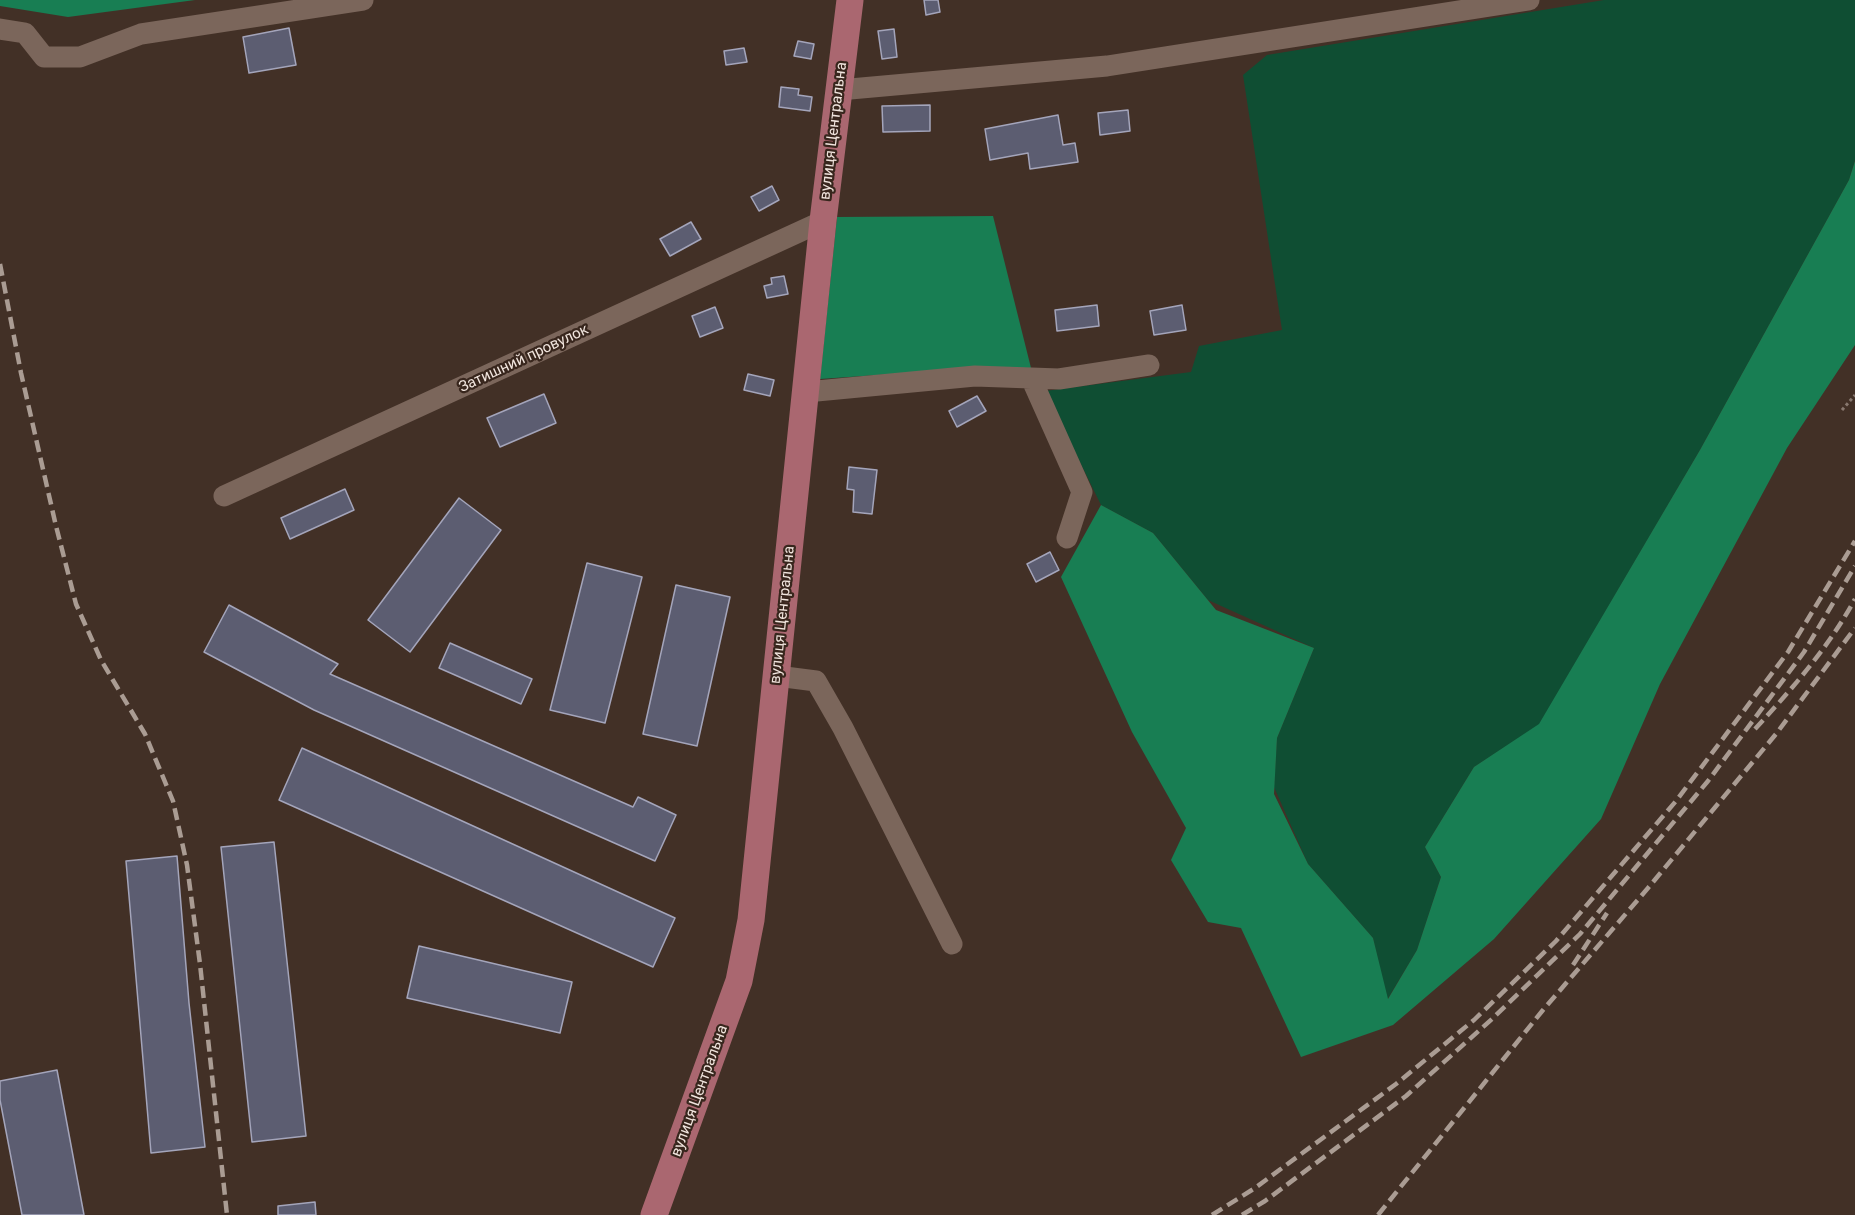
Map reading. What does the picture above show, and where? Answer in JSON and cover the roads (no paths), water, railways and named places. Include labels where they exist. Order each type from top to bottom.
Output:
[{"type":"main road","name":"вулиця Центральна","points":[[654,1215],[739,981],[751,920],[823,221],[850,0]]},
{"type":"street","points":[[0,29],[25,33],[44,57],[80,57],[141,34],[363,0]]},
{"type":"street","points":[[839,90],[1107,66],[1529,0]]},
{"type":"street","name":"Затишний провулок","points":[[224,496],[823,221]]},
{"type":"street","points":[[806,392],[975,376],[1059,379],[1149,365]]},
{"type":"street","points":[[1030,378],[1082,492],[1067,538]]},
{"type":"street","points":[[777,676],[816,681],[843,728],[952,944]]},
{"type":"railway","points":[[0,264],[21,373],[76,604],[101,660],[145,734],[173,801],[187,865],[200,964],[227,1215]]},
{"type":"railway","points":[[1212,1215],[1255,1188],[1396,1084],[1474,1020],[1556,941],[1676,801],[1788,652],[1855,541]]},
{"type":"railway","points":[[1242,1215],[1265,1201],[1406,1096],[1492,1019],[1580,934],[1708,781],[1804,652],[1855,566]]},
{"type":"railway","points":[[1755,729],[1822,651],[1855,599]]},
{"type":"railway","points":[[1378,1215],[1543,1010],[1776,734],[1855,628]]},
{"type":"railway","points":[[1573,965],[1607,913]]}]
